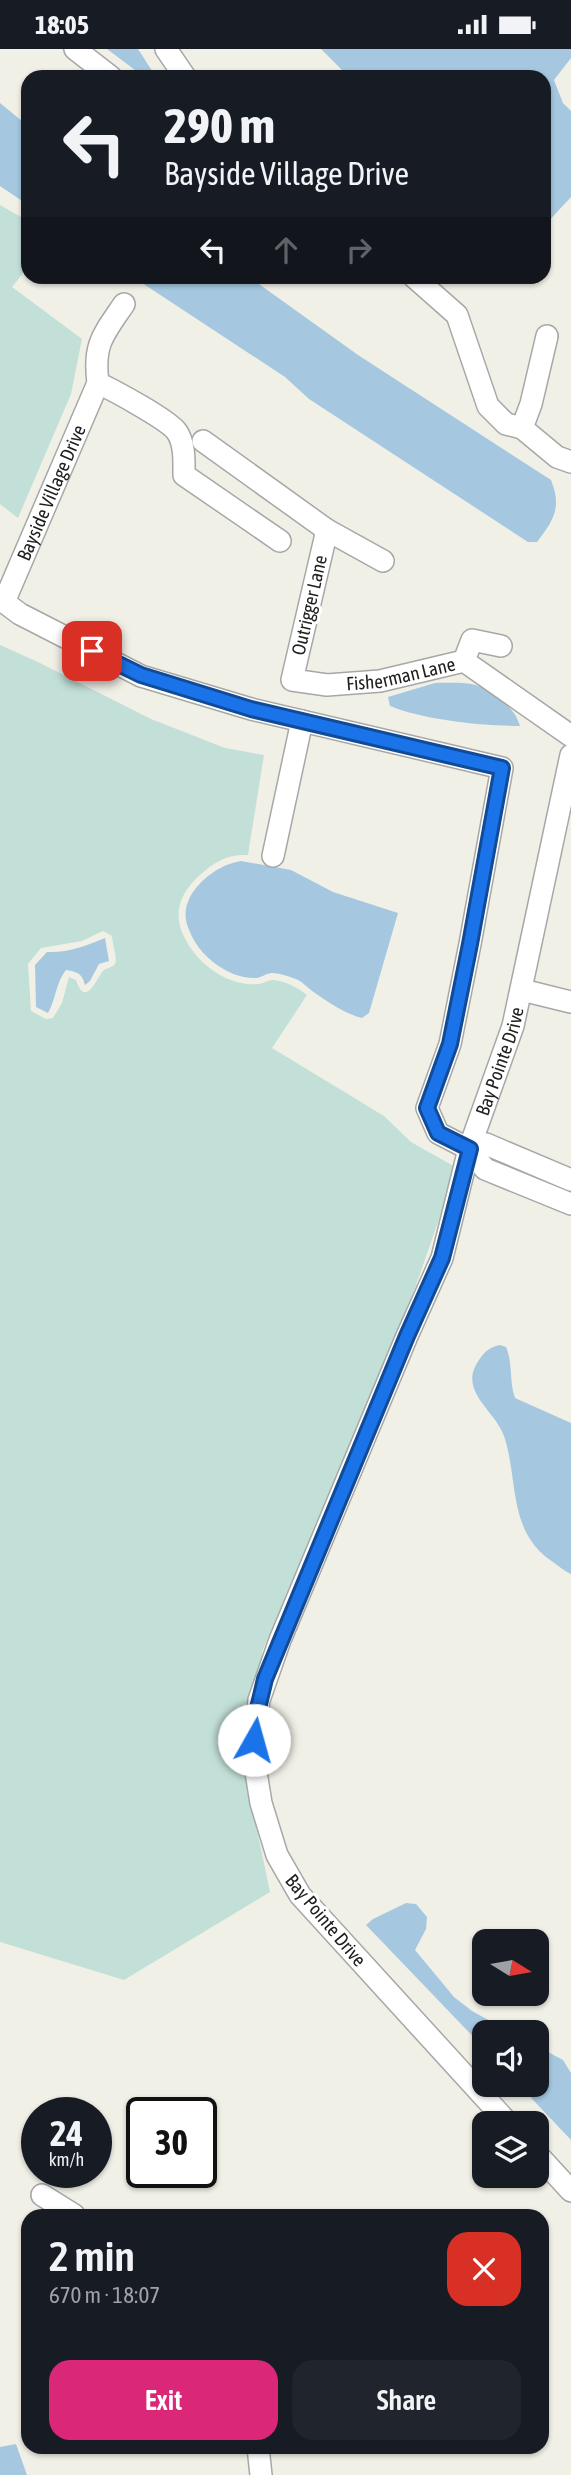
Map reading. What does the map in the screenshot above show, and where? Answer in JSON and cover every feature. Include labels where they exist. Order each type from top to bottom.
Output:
[{"type":"street","points":[[75,49],[102,70]]},
{"type":"street","points":[[166,49],[180,70]]},
{"type":"street","points":[[422,284],[457,316],[488,406],[506,424],[522,428],[557,457],[571,462]]},
{"type":"street","name":"Bayside Village Drive","points":[[124,304],[101,338],[95,360],[98,383],[2,601],[20,614],[141,675],[251,709],[502,768],[450,1044],[427,1108],[438,1133],[470,1149]]},
{"type":"street","points":[[522,428],[531,404],[547,337]]},
{"type":"street","points":[[98,383],[121,394],[176,430],[182,444],[184,475],[280,541]]},
{"type":"street","name":"Outrigger Lane","points":[[203,441],[327,530],[383,561]]},
{"type":"street","name":"Outrigger Lane","points":[[292,680],[327,530]]},
{"type":"street","points":[[464,661],[472,640],[501,646]]},
{"type":"street","name":"Fisherman Lane","points":[[292,680],[327,685],[380,681],[464,661],[571,736]]},
{"type":"street","points":[[273,856],[302,721]]},
{"type":"street","name":"Bay Pointe Drive","points":[[497,2111],[300,1895],[284,1870],[271,1839],[261,1803],[254,1760],[255,1721],[265,1679],[442,1258],[470,1149],[502,1061],[522,990],[571,755]]},
{"type":"street","points":[[522,990],[571,1002]]},
{"type":"street","points":[[571,1180],[485,1144],[470,1149],[485,1169],[571,1205]]},
{"type":"street","points":[[549,2167],[571,2191]]},
{"type":"street","points":[[42,2195],[64,2209]]},
{"type":"street","points":[[259,2454],[261,2475]]},
{"type":"shaded area","points":[[107,49],[138,49],[152,70],[135,70]]},
{"type":"shaded area","points":[[321,49],[571,49],[571,58],[554,80],[563,103],[571,111],[571,197],[551,218],[551,70],[342,70]]},
{"type":"shaded area","points":[[0,103],[21,120],[21,200],[0,186]]},
{"type":"shaded area","points":[[0,205],[21,217],[21,276],[12,287],[82,339],[71,394],[18,518],[0,504]]},
{"type":"shaded area","points":[[144,284],[259,284],[358,355],[551,480],[556,498],[552,520],[537,542],[528,542],[309,399],[285,377]]},
{"type":"shaded area","points":[[0,645],[151,719],[225,748],[264,755],[248,855],[222,859],[194,881],[184,894],[179,908],[182,932],[202,962],[222,976],[246,984],[278,981],[292,985],[307,995],[272,1048],[384,1116],[411,1142],[457,1168],[415,1288],[262,1652],[248,1787],[270,1892],[124,1980],[0,1942]],"holes":[[[103,931],[112,936],[115,964],[104,970],[88,992],[80,989],[76,980],[69,977],[62,1003],[53,1018],[46,1019],[31,1011],[28,964],[41,948],[82,941]]]},
{"type":"shaded area","points":[[435,683],[472,684],[487,690],[509,708],[520,726],[454,721],[419,715],[390,706],[388,697]]},
{"type":"shaded area","points":[[241,861],[291,870],[333,892],[398,913],[369,1013],[362,1018],[350,1014],[326,1001],[300,981],[285,975],[272,973],[247,978],[236,975],[217,965],[200,950],[187,923],[186,910],[190,897],[199,884],[212,873]]},
{"type":"shaded area","points":[[105,938],[109,961],[99,964],[90,981],[85,985],[78,974],[66,970],[48,1013],[36,1007],[35,965],[47,952],[70,950]]},
{"type":"shaded area","points":[[500,1345],[506,1347],[508,1353],[515,1398],[571,1423],[571,1574],[538,1550],[528,1536],[517,1505],[504,1436],[475,1391],[473,1371],[483,1354]]},
{"type":"shaded area","points":[[406,1903],[416,1904],[427,1917],[426,1929],[415,1950],[454,1997],[488,2020],[472,2020],[472,2035],[366,1925]]},
{"type":"shaded area","points":[[549,2052],[563,2060],[571,2073],[571,2140],[549,2117],[549,2111],[544,2111],[530,2097],[549,2097]]},
{"type":"shaded area","points":[[16,2444],[27,2475],[0,2475],[0,2447]]},
{"type":"route","points":[[92,651],[141,675],[251,709],[502,768],[450,1044],[427,1108],[438,1133],[470,1149],[460,1190],[442,1258],[265,1679],[255,1721],[254,1740]]}]
